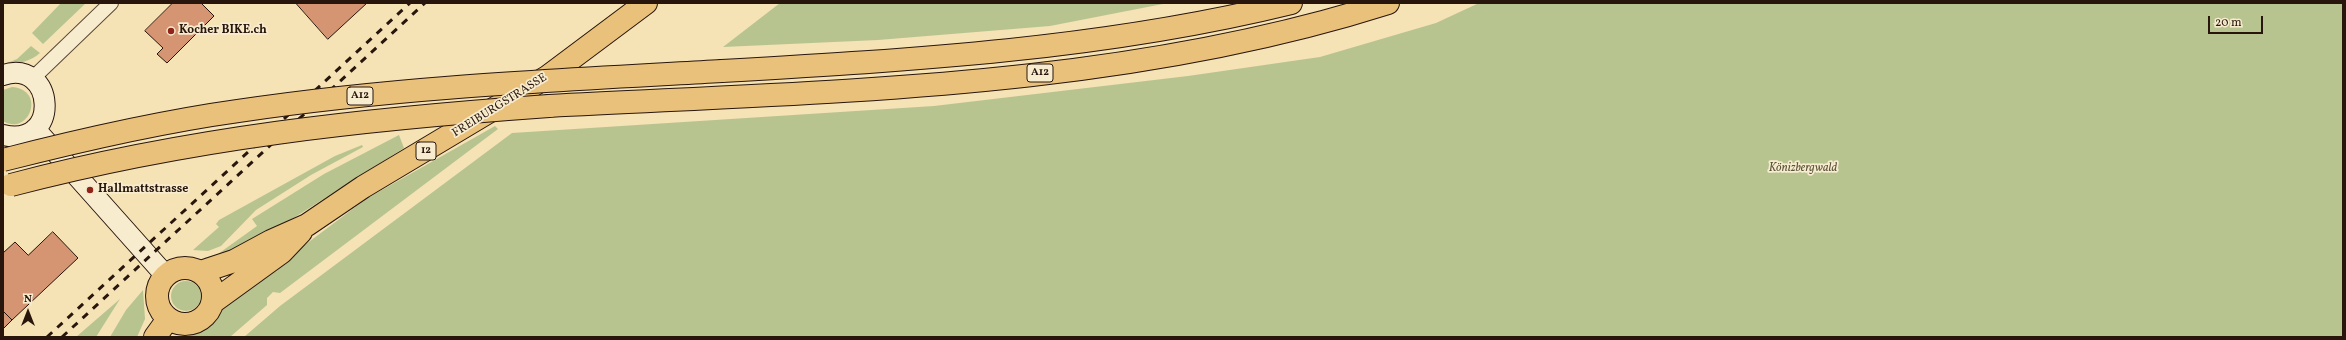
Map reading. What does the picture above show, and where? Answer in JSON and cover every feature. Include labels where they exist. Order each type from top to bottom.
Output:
[{"type":"main road","name":"FREIBURGSTRASSE","points":[[213,302],[282,252],[307,226],[363,187],[547,77],[646,3]]},
{"type":"main road","name":"A12","points":[[3,160],[137,128],[293,103],[483,85],[930,58],[1069,44],[1177,27],[1291,3]]},
{"type":"main road","name":"A12","points":[[3,188],[143,154],[287,130],[476,111],[938,83],[1128,62],[1280,33],[1388,3]]},
{"type":"main road","points":[[3,75],[19,74],[32,79],[43,92],[45,99],[44,115],[35,129],[20,136],[3,135]]},
{"type":"main road","points":[[35,129],[166,276],[158,289],[157,300],[161,311],[168,320],[155,337]]},
{"type":"main road","name":"FREIBURGSTRASSE","points":[[201,272],[234,262],[271,241],[307,226]]},
{"type":"main road","name":"12","points":[[166,276],[174,270],[185,268],[201,272]]},
{"type":"main road","points":[[201,272],[212,285],[213,302]]},
{"type":"main road","name":"12","points":[[168,320],[178,324],[194,323],[206,317],[213,302]]},
{"type":"street","points":[[32,79],[112,3]]},
{"type":"green space","points":[[61,3],[86,3],[43,44],[32,33]]},
{"type":"green space","points":[[780,3],[1168,3],[1050,26],[878,40],[723,47]]},
{"type":"green space","name":"Könizbergwald","points":[[1479,3],[2343,3],[2343,337],[244,337],[280,306],[512,133],[934,106],[1188,76],[1320,57],[1436,23]]},
{"type":"green space","points":[[31,46],[40,53],[25,61],[7,63],[17,59]]},
{"type":"green space","points":[[12,87],[23,90],[29,96],[31,103],[27,118],[20,123],[12,124],[3,121],[3,90]]},
{"type":"green space","points":[[495,126],[498,129],[280,293],[273,292],[267,298],[267,305],[230,337],[184,337],[205,330],[213,324],[225,305],[366,199]]},
{"type":"green space","points":[[399,135],[404,148],[243,250],[204,261],[204,258],[218,254],[257,226],[252,219],[324,174]]},
{"type":"green space","points":[[362,145],[363,147],[311,175],[256,210],[221,246],[208,251],[193,250],[219,227],[216,224],[219,220],[335,156]]},
{"type":"green space","points":[[186,281],[196,286],[201,296],[196,306],[186,311],[176,306],[171,296],[176,286]]},
{"type":"green space","points":[[143,290],[145,319],[137,337],[110,337],[126,310]]},
{"type":"green space","points":[[120,299],[96,337],[76,337]]},
{"type":"building","points":[[173,3],[201,3],[214,16],[167,63],[157,54],[163,48],[145,31]]},
{"type":"building","points":[[296,3],[367,3],[328,39]]},
{"type":"building","points":[[53,232],[78,258],[12,320],[3,311],[3,253],[15,242],[28,255]]},
{"type":"building","points":[[3,311],[12,320],[3,329]]},
{"type":"railway","points":[[47,337],[410,3]]},
{"type":"railway","points":[[62,337],[425,3]]},
{"type":"place","name":"Kocher BIKE.ch","points":[[171,31]]},
{"type":"place","name":"Hallmattstrasse","points":[[90,190]]}]
